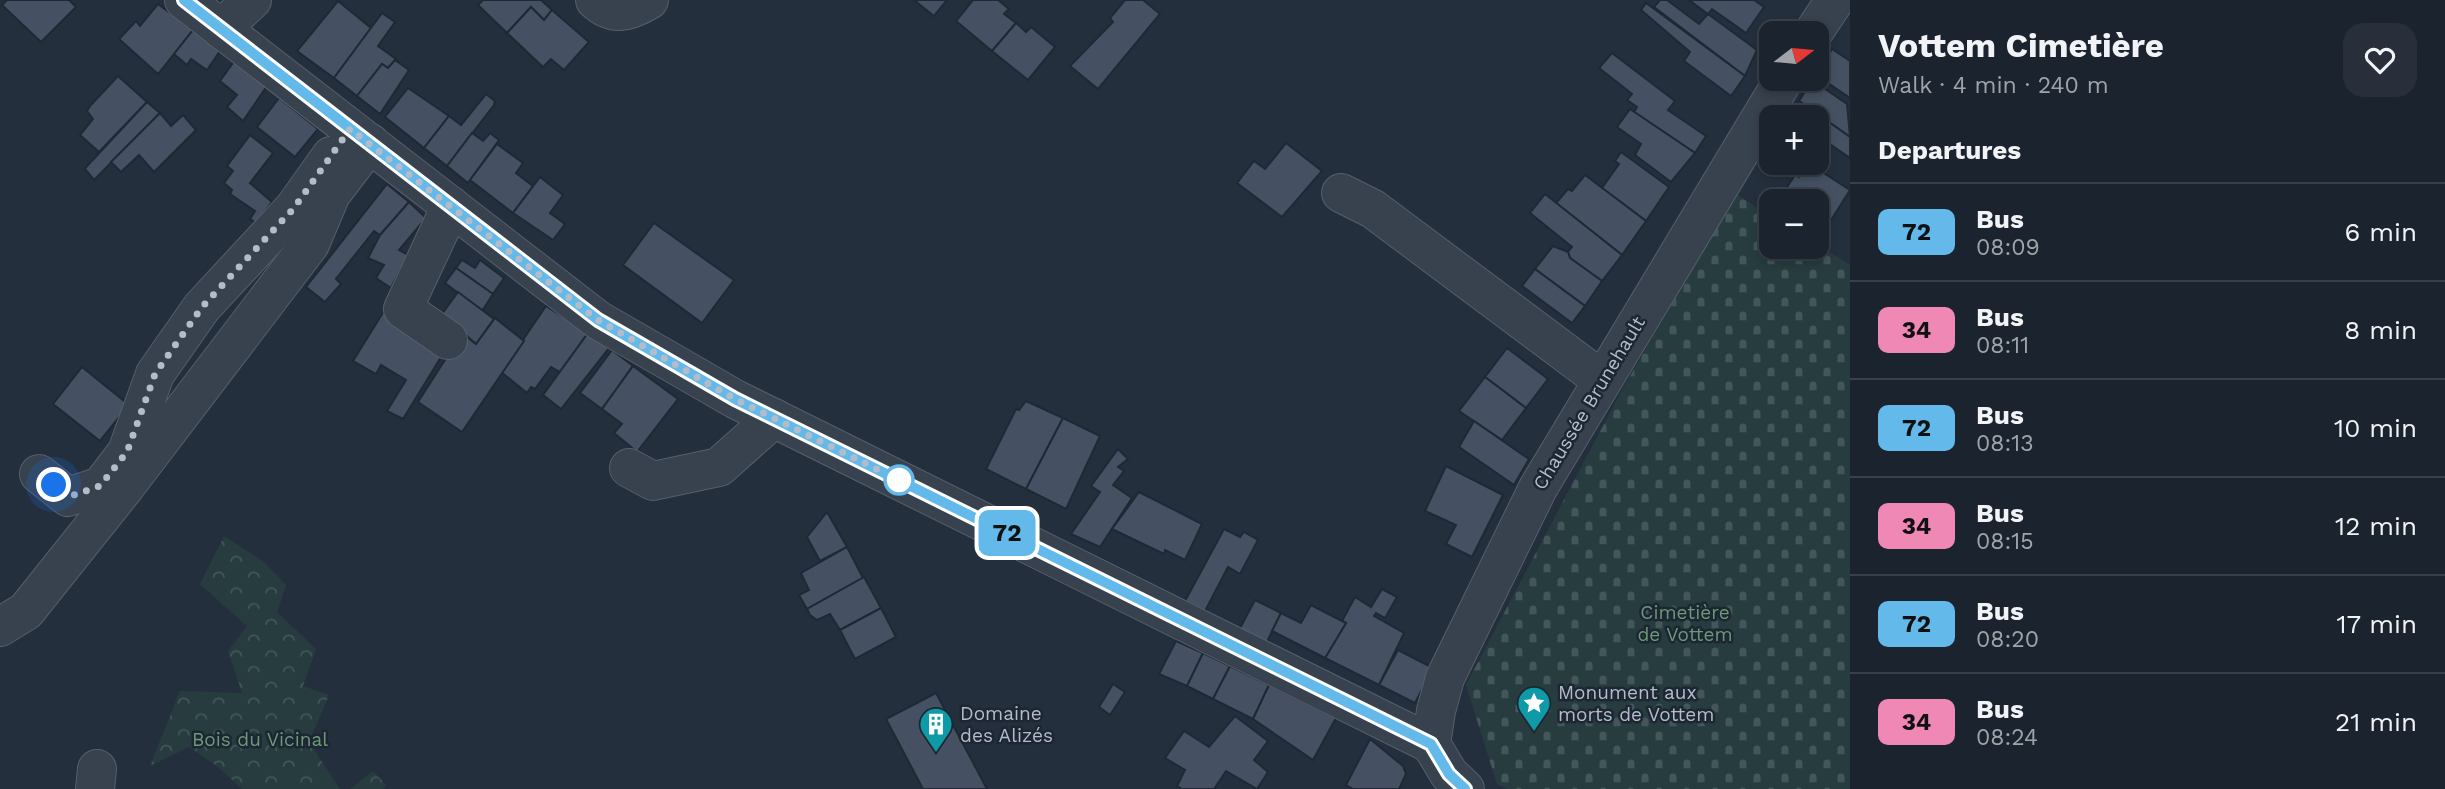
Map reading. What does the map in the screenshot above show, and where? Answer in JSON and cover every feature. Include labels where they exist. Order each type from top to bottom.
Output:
[{"type":"street","points":[[184,0],[598,320],[774,418],[1446,774]]},
{"type":"street","points":[[221,29],[252,0]]},
{"type":"street","points":[[595,0],[606,10],[629,12],[649,0]]},
{"type":"street","points":[[1821,21],[1835,0]]},
{"type":"street","name":"Chaussée Brunehault","points":[[1446,774],[1436,711],[1445,678],[1538,488],[1777,91]]},
{"type":"street","points":[[39,474],[68,497],[100,486],[127,452],[155,374],[202,307],[360,136]]},
{"type":"street","points":[[0,627],[26,611],[134,476],[310,244],[360,136]]},
{"type":"street","points":[[1341,193],[1373,209],[1602,380]]},
{"type":"street","points":[[447,340],[403,309],[452,206]]},
{"type":"street","points":[[629,468],[653,481],[719,467],[774,418]]},
{"type":"green space","name":"Cimetière de Vottem","points":[[1736,194],[1759,208],[1759,259],[1829,259],[1829,252],[1850,265],[1850,789],[1507,789],[1497,784],[1466,685],[1622,390]]},
{"type":"green space","name":"Bois du Vicinal","points":[[224,536],[264,562],[286,585],[277,612],[316,649],[303,686],[329,695],[309,742],[340,789],[242,789],[218,767],[189,747],[150,766],[180,691],[242,693],[228,651],[247,626],[200,584]]},
{"type":"green space","name":"Bois du Vicinal","points":[[373,771],[386,785],[383,789],[350,789]]},
{"type":"building","points":[[7,0],[69,0],[76,7],[41,42],[2,5]]},
{"type":"building","points":[[483,0],[541,0],[552,10],[544,20],[531,7],[507,33],[478,5]]},
{"type":"building","points":[[914,0],[947,0],[934,16]]},
{"type":"building","points":[[973,0],[998,0],[1009,9],[1004,14],[1016,23],[992,51],[956,21]]},
{"type":"building","points":[[1125,0],[1143,0],[1160,14],[1098,89],[1070,66],[1113,22],[1110,18]]},
{"type":"building","points":[[1660,0],[1667,0],[1699,24],[1708,14],[1757,50],[1745,76],[1654,7]]},
{"type":"building","points":[[1689,0],[1754,0],[1764,7],[1746,33],[1712,9],[1708,14]]},
{"type":"building","points":[[338,1],[371,28],[334,78],[297,51]]},
{"type":"building","points":[[1646,3],[1745,76],[1731,96],[1684,61],[1690,52],[1641,10]]},
{"type":"building","points":[[158,4],[193,30],[158,74],[119,39],[136,21],[140,26]]},
{"type":"building","points":[[531,7],[544,20],[552,10],[589,42],[564,70],[551,59],[543,67],[507,33]]},
{"type":"building","points":[[382,13],[395,22],[378,46],[396,59],[388,68],[382,64],[357,96],[334,78]]},
{"type":"building","points":[[1016,23],[1026,32],[1031,27],[1055,47],[1028,80],[992,51]]},
{"type":"building","points":[[193,30],[220,51],[207,70],[191,59],[187,65],[174,54]]},
{"type":"building","points":[[1832,49],[1850,61],[1850,98],[1829,84],[1829,54]]},
{"type":"building","points":[[1612,53],[1675,101],[1668,110],[1706,136],[1695,153],[1634,112],[1637,107],[1627,100],[1632,94],[1599,68]]},
{"type":"building","points":[[235,60],[269,83],[243,121],[227,107],[237,95],[220,81]]},
{"type":"building","points":[[395,60],[409,70],[380,114],[357,96],[382,64],[388,68]]},
{"type":"building","points":[[118,76],[147,102],[99,152],[80,135],[93,119],[87,111],[90,106]]},
{"type":"building","points":[[408,88],[449,116],[424,148],[385,117]]},
{"type":"building","points":[[1805,91],[1828,91],[1847,104],[1850,137],[1829,122],[1829,105],[1805,105],[1799,101]]},
{"type":"building","points":[[486,94],[495,101],[494,105],[447,166],[424,148],[449,116],[461,125]]},
{"type":"building","points":[[279,98],[318,129],[295,157],[257,127]]},
{"type":"building","points":[[147,102],[160,113],[94,180],[85,169]]},
{"type":"building","points":[[1630,109],[1695,153],[1671,182],[1635,155],[1641,144],[1617,127]]},
{"type":"building","points":[[160,113],[171,126],[183,115],[196,130],[154,172],[139,155],[121,172],[111,162]]},
{"type":"building","points":[[1829,122],[1850,137],[1850,158],[1829,144]]},
{"type":"building","points":[[472,133],[483,141],[490,133],[499,140],[468,183],[447,166]]},
{"type":"building","points":[[250,135],[273,153],[250,183],[272,202],[256,223],[250,219],[255,211],[230,194],[232,190],[224,183],[233,171],[227,166]]},
{"type":"building","points":[[1286,143],[1322,171],[1282,217],[1237,183],[1254,161],[1265,169]]},
{"type":"building","points":[[497,144],[523,163],[516,173],[533,186],[513,213],[470,180]]},
{"type":"building","points":[[1621,152],[1669,187],[1646,221],[1602,188],[1619,164],[1615,161]]},
{"type":"building","points":[[1585,175],[1646,221],[1622,255],[1556,203],[1568,189],[1572,191]]},
{"type":"building","points":[[1795,175],[1827,175],[1850,190],[1829,223],[1829,189],[1786,189]]},
{"type":"building","points":[[540,177],[563,195],[550,213],[565,224],[553,240],[513,213]]},
{"type":"building","points":[[387,184],[409,202],[380,235],[374,231],[336,279],[341,284],[325,302],[306,287]]},
{"type":"building","points":[[1545,194],[1622,255],[1602,281],[1570,258],[1568,252],[1572,247],[1530,213]]},
{"type":"building","points":[[409,202],[426,218],[399,250],[408,255],[391,288],[376,278],[384,265],[368,258],[380,235]]},
{"type":"building","points":[[654,223],[734,280],[702,323],[623,265]]},
{"type":"building","points":[[1553,246],[1568,252],[1570,258],[1602,281],[1585,306],[1535,269]]},
{"type":"building","points":[[462,260],[475,268],[480,260],[504,278],[493,294],[456,268]]},
{"type":"building","points":[[456,268],[493,294],[482,311],[445,283]]},
{"type":"building","points":[[1535,269],[1585,306],[1572,323],[1522,286]]},
{"type":"building","points":[[458,292],[494,319],[476,344],[442,314]]},
{"type":"building","points":[[546,306],[588,333],[560,372],[551,367],[535,389],[531,387],[527,393],[501,372]]},
{"type":"building","points":[[384,311],[449,344],[403,419],[387,411],[406,380],[381,365],[376,374],[353,361]]},
{"type":"building","points":[[495,318],[524,341],[462,432],[418,402],[457,341],[459,331],[476,344]]},
{"type":"building","points":[[588,333],[609,348],[561,409],[543,395]]},
{"type":"building","points":[[1507,348],[1548,379],[1526,408],[1485,377]]},
{"type":"building","points":[[612,350],[633,366],[602,409],[580,393]]},
{"type":"building","points":[[633,366],[678,399],[637,452],[614,433],[622,424],[602,409]]},
{"type":"building","points":[[82,367],[129,405],[100,441],[53,404]]},
{"type":"building","points":[[1485,377],[1526,408],[1502,440],[1459,411]]},
{"type":"building","points":[[1026,401],[1063,418],[1026,489],[986,469],[1016,409],[1019,410]]},
{"type":"building","points":[[1063,418],[1100,436],[1066,509],[1026,489]]},
{"type":"building","points":[[1474,421],[1529,459],[1514,485],[1459,447]]},
{"type":"building","points":[[1118,449],[1128,459],[1118,467],[1124,471],[1113,485],[1132,498],[1100,547],[1071,534],[1100,492],[1091,486]]},
{"type":"building","points":[[1446,466],[1503,495],[1472,557],[1446,544],[1456,525],[1425,511]]},
{"type":"building","points":[[1139,492],[1202,524],[1185,560],[1165,550],[1164,554],[1112,529]]},
{"type":"building","points":[[827,512],[847,547],[820,561],[807,537]]},
{"type":"building","points":[[1224,529],[1240,537],[1244,532],[1258,540],[1240,574],[1228,567],[1205,611],[1185,601]]},
{"type":"building","points":[[847,547],[863,578],[807,609],[799,595],[809,590],[801,573]]},
{"type":"building","points":[[864,577],[881,608],[840,630],[830,614],[817,620],[810,615],[807,609]]},
{"type":"building","points":[[1382,589],[1397,597],[1385,618],[1376,613],[1374,616],[1404,633],[1379,685],[1325,658],[1346,623],[1342,621],[1355,597],[1371,607]]},
{"type":"building","points":[[1255,600],[1281,613],[1267,642],[1239,630]]},
{"type":"building","points":[[1311,605],[1346,623],[1325,658],[1272,631],[1281,613],[1301,623]]},
{"type":"building","points":[[881,608],[896,637],[855,659],[840,630]]},
{"type":"building","points":[[1176,641],[1203,653],[1187,686],[1159,674]]},
{"type":"building","points":[[1398,650],[1433,668],[1415,703],[1379,685]]},
{"type":"building","points":[[1203,653],[1230,666],[1213,699],[1187,686]]},
{"type":"building","points":[[1230,666],[1269,685],[1253,719],[1213,699]]},
{"type":"building","points":[[1113,684],[1125,692],[1110,715],[1099,707]]},
{"type":"building","points":[[1269,685],[1336,718],[1313,760],[1253,719]]},
{"type":"building","name":"Domaine des Alizés","points":[[936,693],[987,789],[923,789],[886,719]]},
{"type":"building","points":[[1235,716],[1268,741],[1254,760],[1268,772],[1257,789],[1226,771],[1214,789],[1182,789],[1177,786],[1185,770],[1165,758],[1184,731],[1209,747]]},
{"type":"building","points":[[1370,739],[1403,766],[1406,774],[1399,789],[1353,789],[1346,785]]},
{"type":"bus line","name":"72","points":[[184,0],[598,320],[735,399],[1431,744],[1449,774],[1465,789]]},
{"type":"place","name":"Monument aux morts de Vottem","points":[[1534,733]]},
{"type":"place","name":"Domaine des Alizés","points":[[936,754]]},
{"type":"route","points":[[54,485],[68,497],[100,486],[127,452],[155,374],[202,307],[294,208],[350,129],[598,320],[735,399],[899,480]]}]
